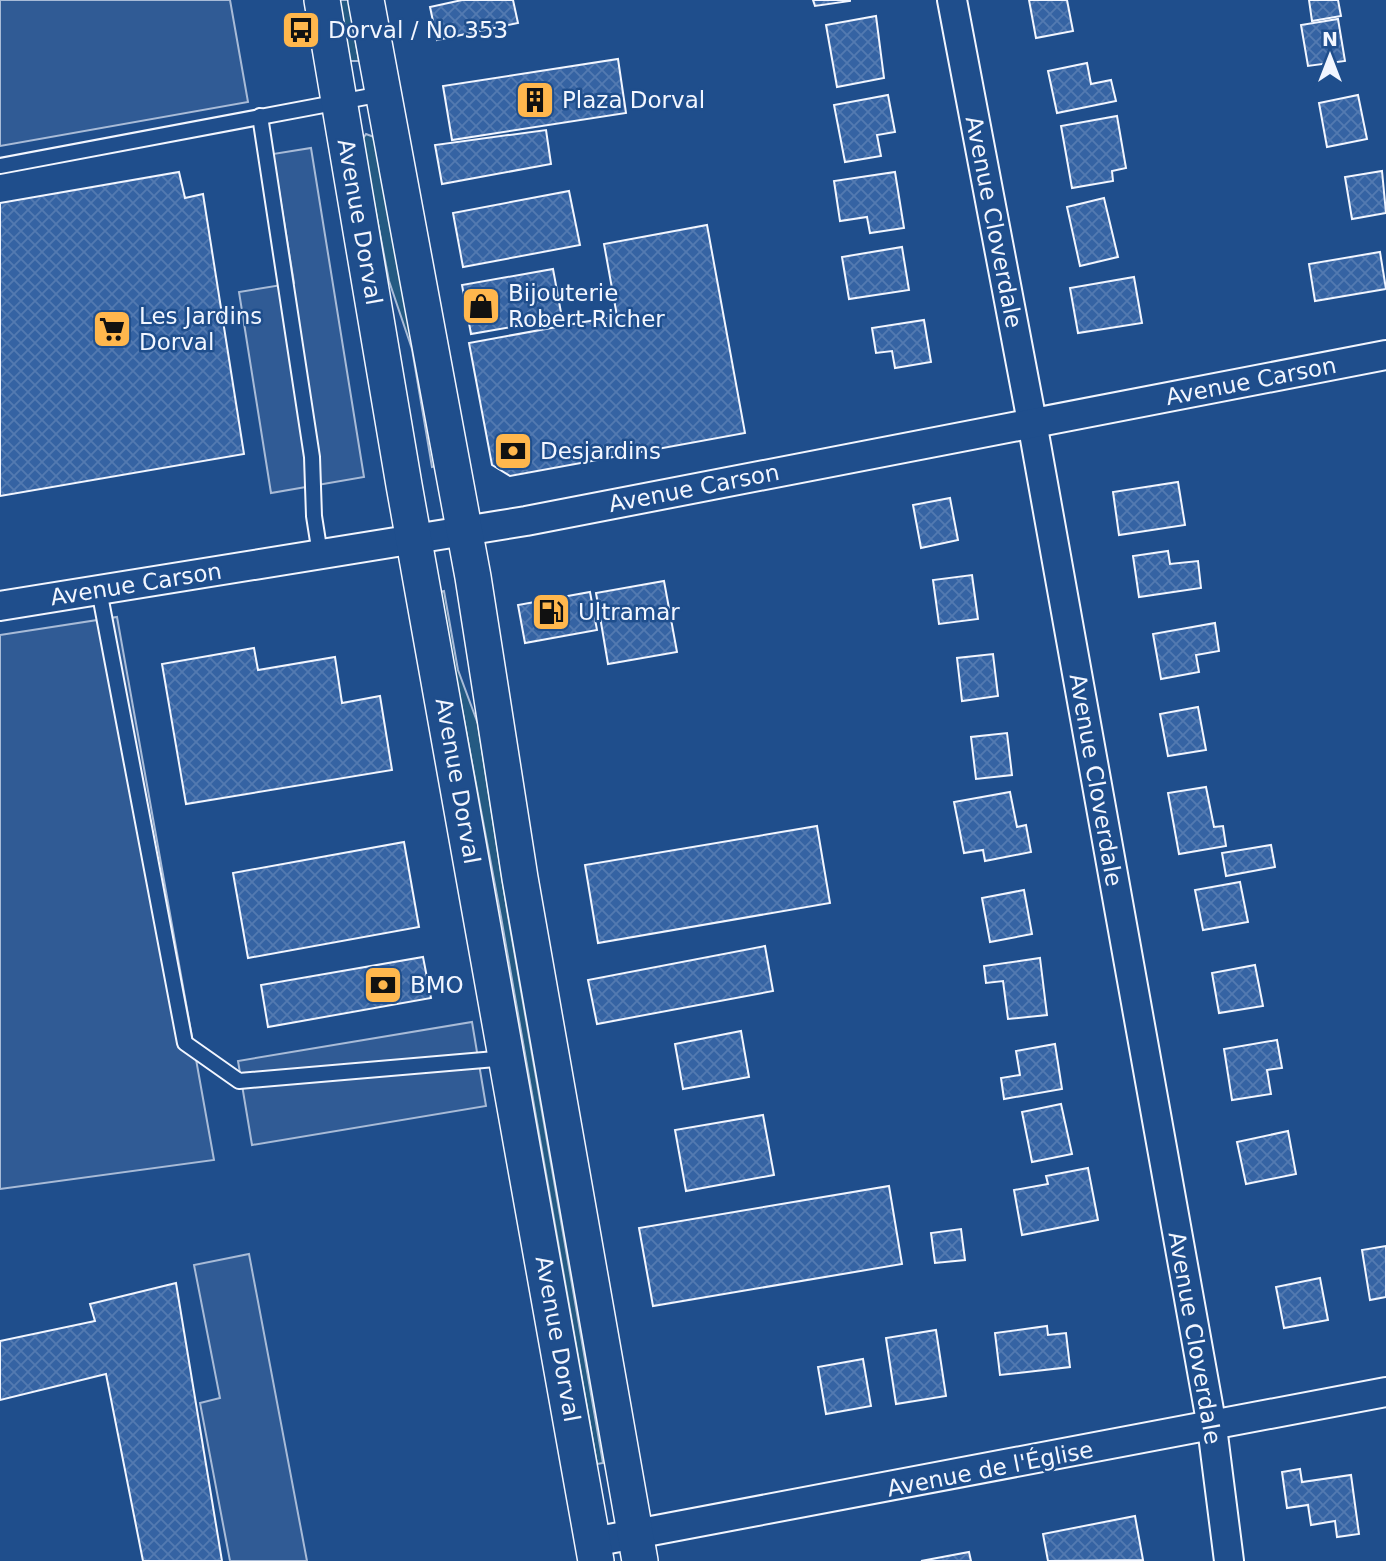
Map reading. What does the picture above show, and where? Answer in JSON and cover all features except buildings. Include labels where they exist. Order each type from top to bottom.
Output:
[{"type":"street","name":"Avenue Dorval","points":[[322,0],[414,537],[595,1552]]},
{"type":"street","name":"Avenue Dorval","points":[[366,0],[464,529],[520,878],[638,1548]]},
{"type":"street","name":"Avenue Cloverdale","points":[[952,0],[1032,422],[1212,1427],[1229,1561]]},
{"type":"street","name":"Avenue Carson","points":[[0,606],[526,521],[1386,355]]},
{"type":"street","name":"Avenue de l'Église","points":[[595,1552],[638,1548],[1386,1392]]},
{"type":"lane","points":[[0,166],[382,94]]},
{"type":"lane","points":[[260,117],[312,457],[314,516],[320,554]]},
{"type":"lane","points":[[99,590],[185,1043],[239,1081],[483,1062],[508,1057]]},
{"type":"shaded area","points":[[0,0],[230,0],[248,102],[0,146]]},
{"type":"shaded area","points":[[339,0],[349,0],[359,61],[350,61]]},
{"type":"shaded area","points":[[366,134],[374,137],[436,466],[432,467],[412,349],[389,281],[362,140]]},
{"type":"shaded area","points":[[311,148],[364,477],[271,493],[239,292],[294,283],[273,154]]},
{"type":"shaded area","points":[[444,591],[458,670],[478,724],[508,916],[603,1463],[597,1464],[501,917],[440,592]]},
{"type":"shaded area","points":[[117,617],[214,1160],[0,1189],[0,635]]},
{"type":"shaded area","points":[[472,1022],[486,1106],[252,1145],[238,1061]]},
{"type":"shaded area","points":[[249,1254],[307,1561],[230,1561],[200,1403],[220,1398],[194,1265]]},
{"type":"place","name":"Dorval / No 353","points":[[301,30]]},
{"type":"place","name":"Plaza Dorval","points":[[535,100]]},
{"type":"place","name":"Bijouterie Robert Richer","points":[[481,306]]},
{"type":"place","name":"Les Jardins Dorval","points":[[112,329]]},
{"type":"place","name":"Desjardins","points":[[513,451]]},
{"type":"place","name":"Ultramar","points":[[551,612]]},
{"type":"place","name":"BMO","points":[[383,985]]}]
